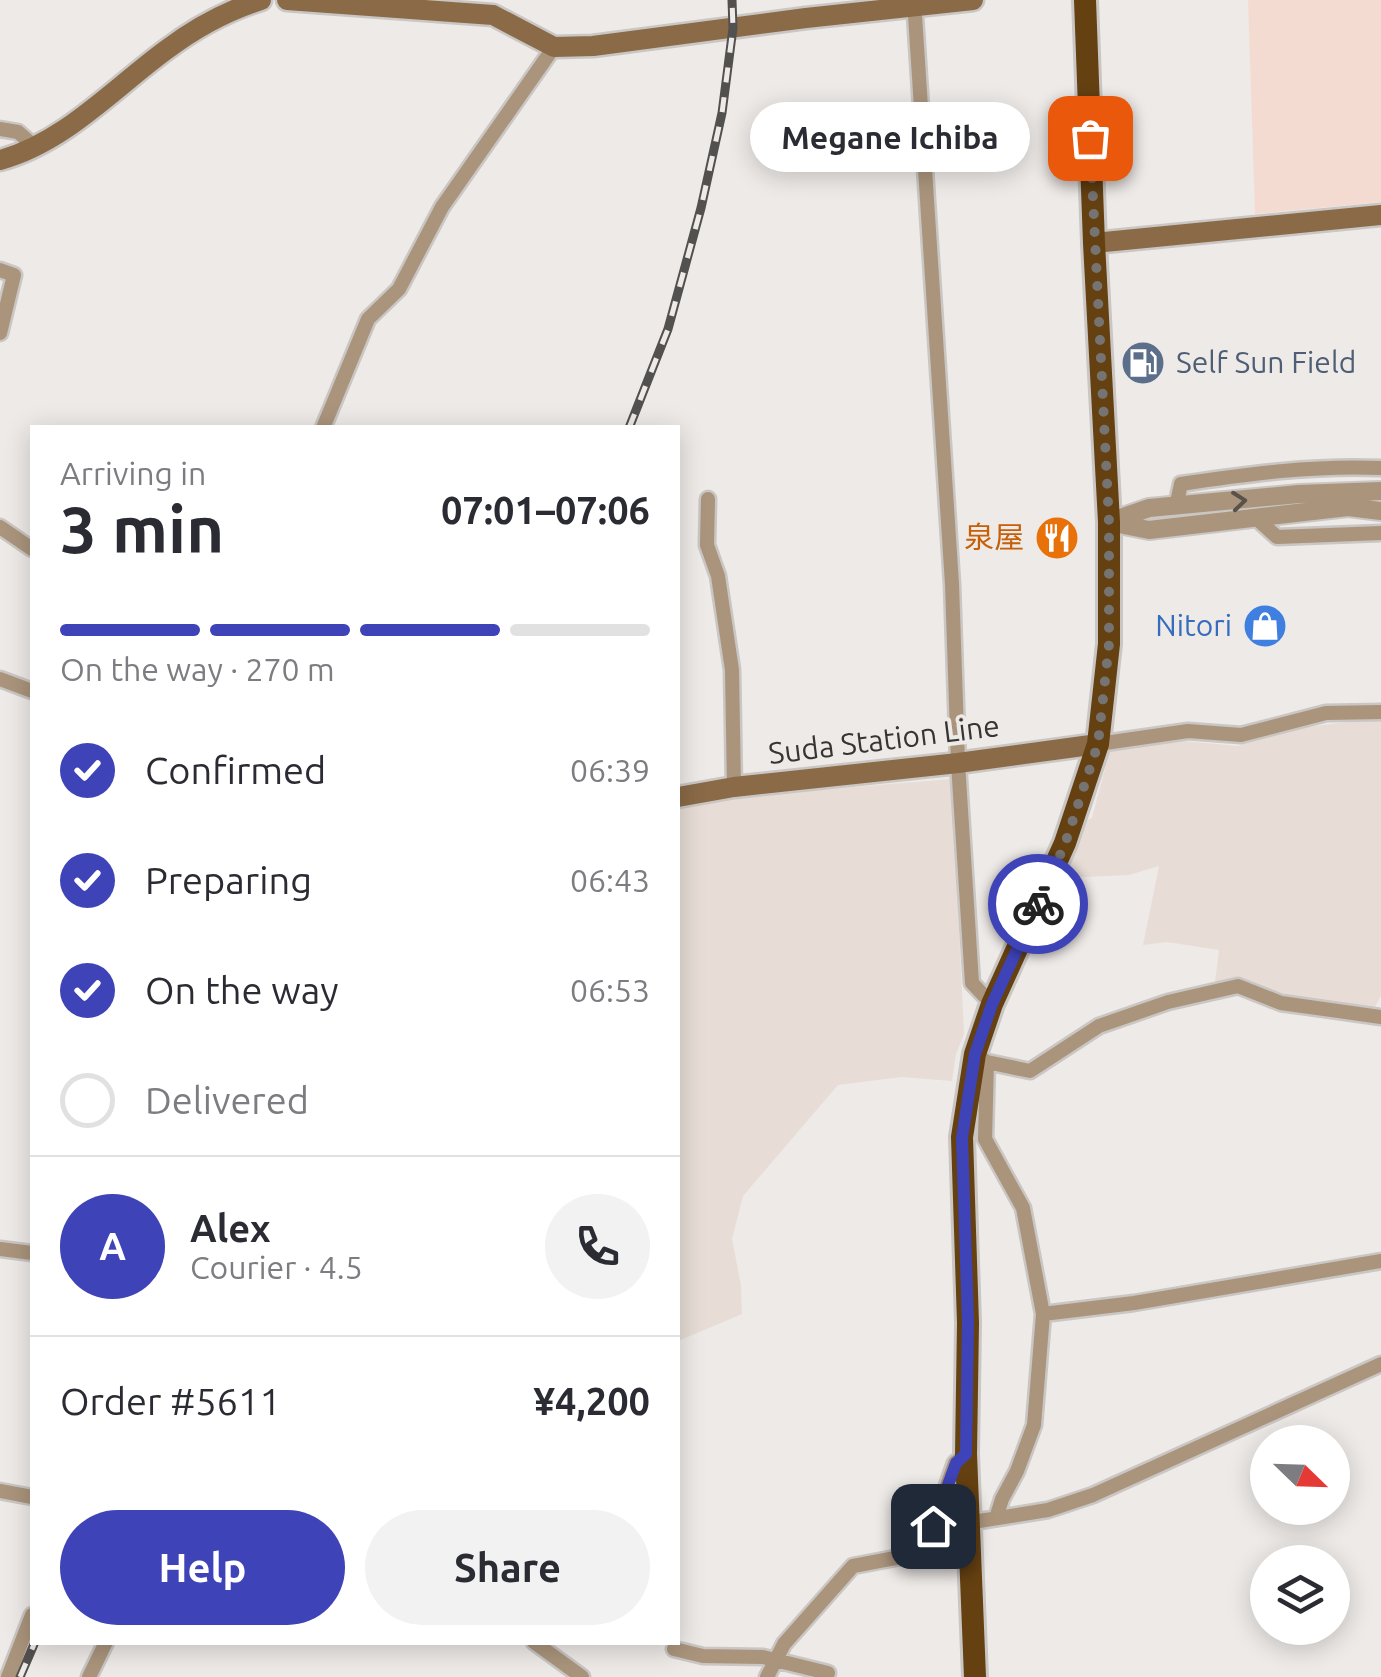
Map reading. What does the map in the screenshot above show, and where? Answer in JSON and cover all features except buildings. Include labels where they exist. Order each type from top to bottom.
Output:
[{"type":"highway","points":[[975,1677],[967,1523],[968,1322],[962,1138],[992,1004],[1065,844],[1098,744],[1109,644],[1109,522],[1085,0]]},
{"type":"main road","points":[[0,160],[35,147],[192,32],[234,8],[261,0]]},
{"type":"main road","points":[[287,0],[493,15],[554,46],[593,46],[914,4],[973,0]]},
{"type":"main road","points":[[1094,242],[1381,215]]},
{"type":"main road","name":"Suda Station Line","points":[[680,797],[1098,744]]},
{"type":"street","points":[[914,4],[952,584],[972,982],[992,1004]]},
{"type":"street","points":[[323,425],[368,318],[399,289],[442,207],[554,46]]},
{"type":"street","points":[[0,130],[18,132],[35,147]]},
{"type":"street","points":[[0,270],[14,275],[0,333]]},
{"type":"street","points":[[1176,507],[1181,484],[1326,468],[1381,468]]},
{"type":"street","points":[[1109,522],[1149,508],[1381,491]]},
{"type":"street","points":[[708,498],[707,545],[718,576],[732,670],[734,787]]},
{"type":"street","points":[[1109,522],[1149,530],[1348,507],[1381,511]]},
{"type":"street","points":[[1255,517],[1276,537],[1381,533]]},
{"type":"street","points":[[0,528],[30,548]]},
{"type":"street","points":[[0,679],[30,691]]},
{"type":"street","points":[[1098,744],[1188,731],[1241,735],[1326,713],[1381,712]]},
{"type":"street","points":[[996,1518],[1034,1425],[1043,1314],[1024,1208],[985,1139],[981,1058],[1030,1071],[1099,1026],[1168,1002],[1238,986],[1281,1003],[1381,1017]]},
{"type":"street","points":[[0,1249],[30,1253]]},
{"type":"street","points":[[1043,1314],[1134,1303],[1381,1261]]},
{"type":"street","points":[[967,1523],[1048,1510],[1093,1494],[1381,1364]]},
{"type":"street","points":[[767,1677],[784,1644],[853,1566],[911,1555],[933,1526],[956,1463],[966,1454]]},
{"type":"street","points":[[0,1491],[30,1497]]},
{"type":"street","points":[[8,1677],[30,1621]]},
{"type":"street","points":[[89,1677],[105,1645]]},
{"type":"street","points":[[538,1645],[582,1677]]},
{"type":"street","points":[[674,1650],[704,1656],[763,1656],[828,1673]]},
{"type":"shaded area","points":[[1248,0],[1381,0],[1381,202],[1255,214]]},
{"type":"shaded area","points":[[1381,721],[1381,995],[1373,1011],[1277,996],[1239,981],[1215,982],[1219,950],[1167,942],[1143,945],[1159,866],[1129,875],[1062,878],[1086,820],[1092,818],[1110,750],[1183,741],[1238,746],[1308,727]]},
{"type":"shaded area","points":[[952,779],[964,1034],[952,1081],[902,1077],[838,1085],[743,1196],[732,1239],[742,1314],[680,1340],[680,809],[765,794]]},
{"type":"railway","points":[[630,425],[668,329],[701,208],[722,113],[733,28],[732,0]]},
{"type":"railway","points":[[20,1677],[34,1645]]},
{"type":"way so far","points":[[1038,904],[1065,844],[1098,744],[1109,644],[1109,522],[1090,138]]},
{"type":"place","name":"Megane Ichiba","points":[[1090,138]]},
{"type":"place","name":"Self Sun Field","points":[[1143,363]]},
{"type":"place","name":"泉屋","points":[[1057,538]]},
{"type":"place","name":"Nitori","points":[[1265,626]]},
{"type":"route","points":[[933,1526],[956,1463],[966,1454],[968,1322],[962,1138],[975,1054],[992,1004],[1038,904]]}]
